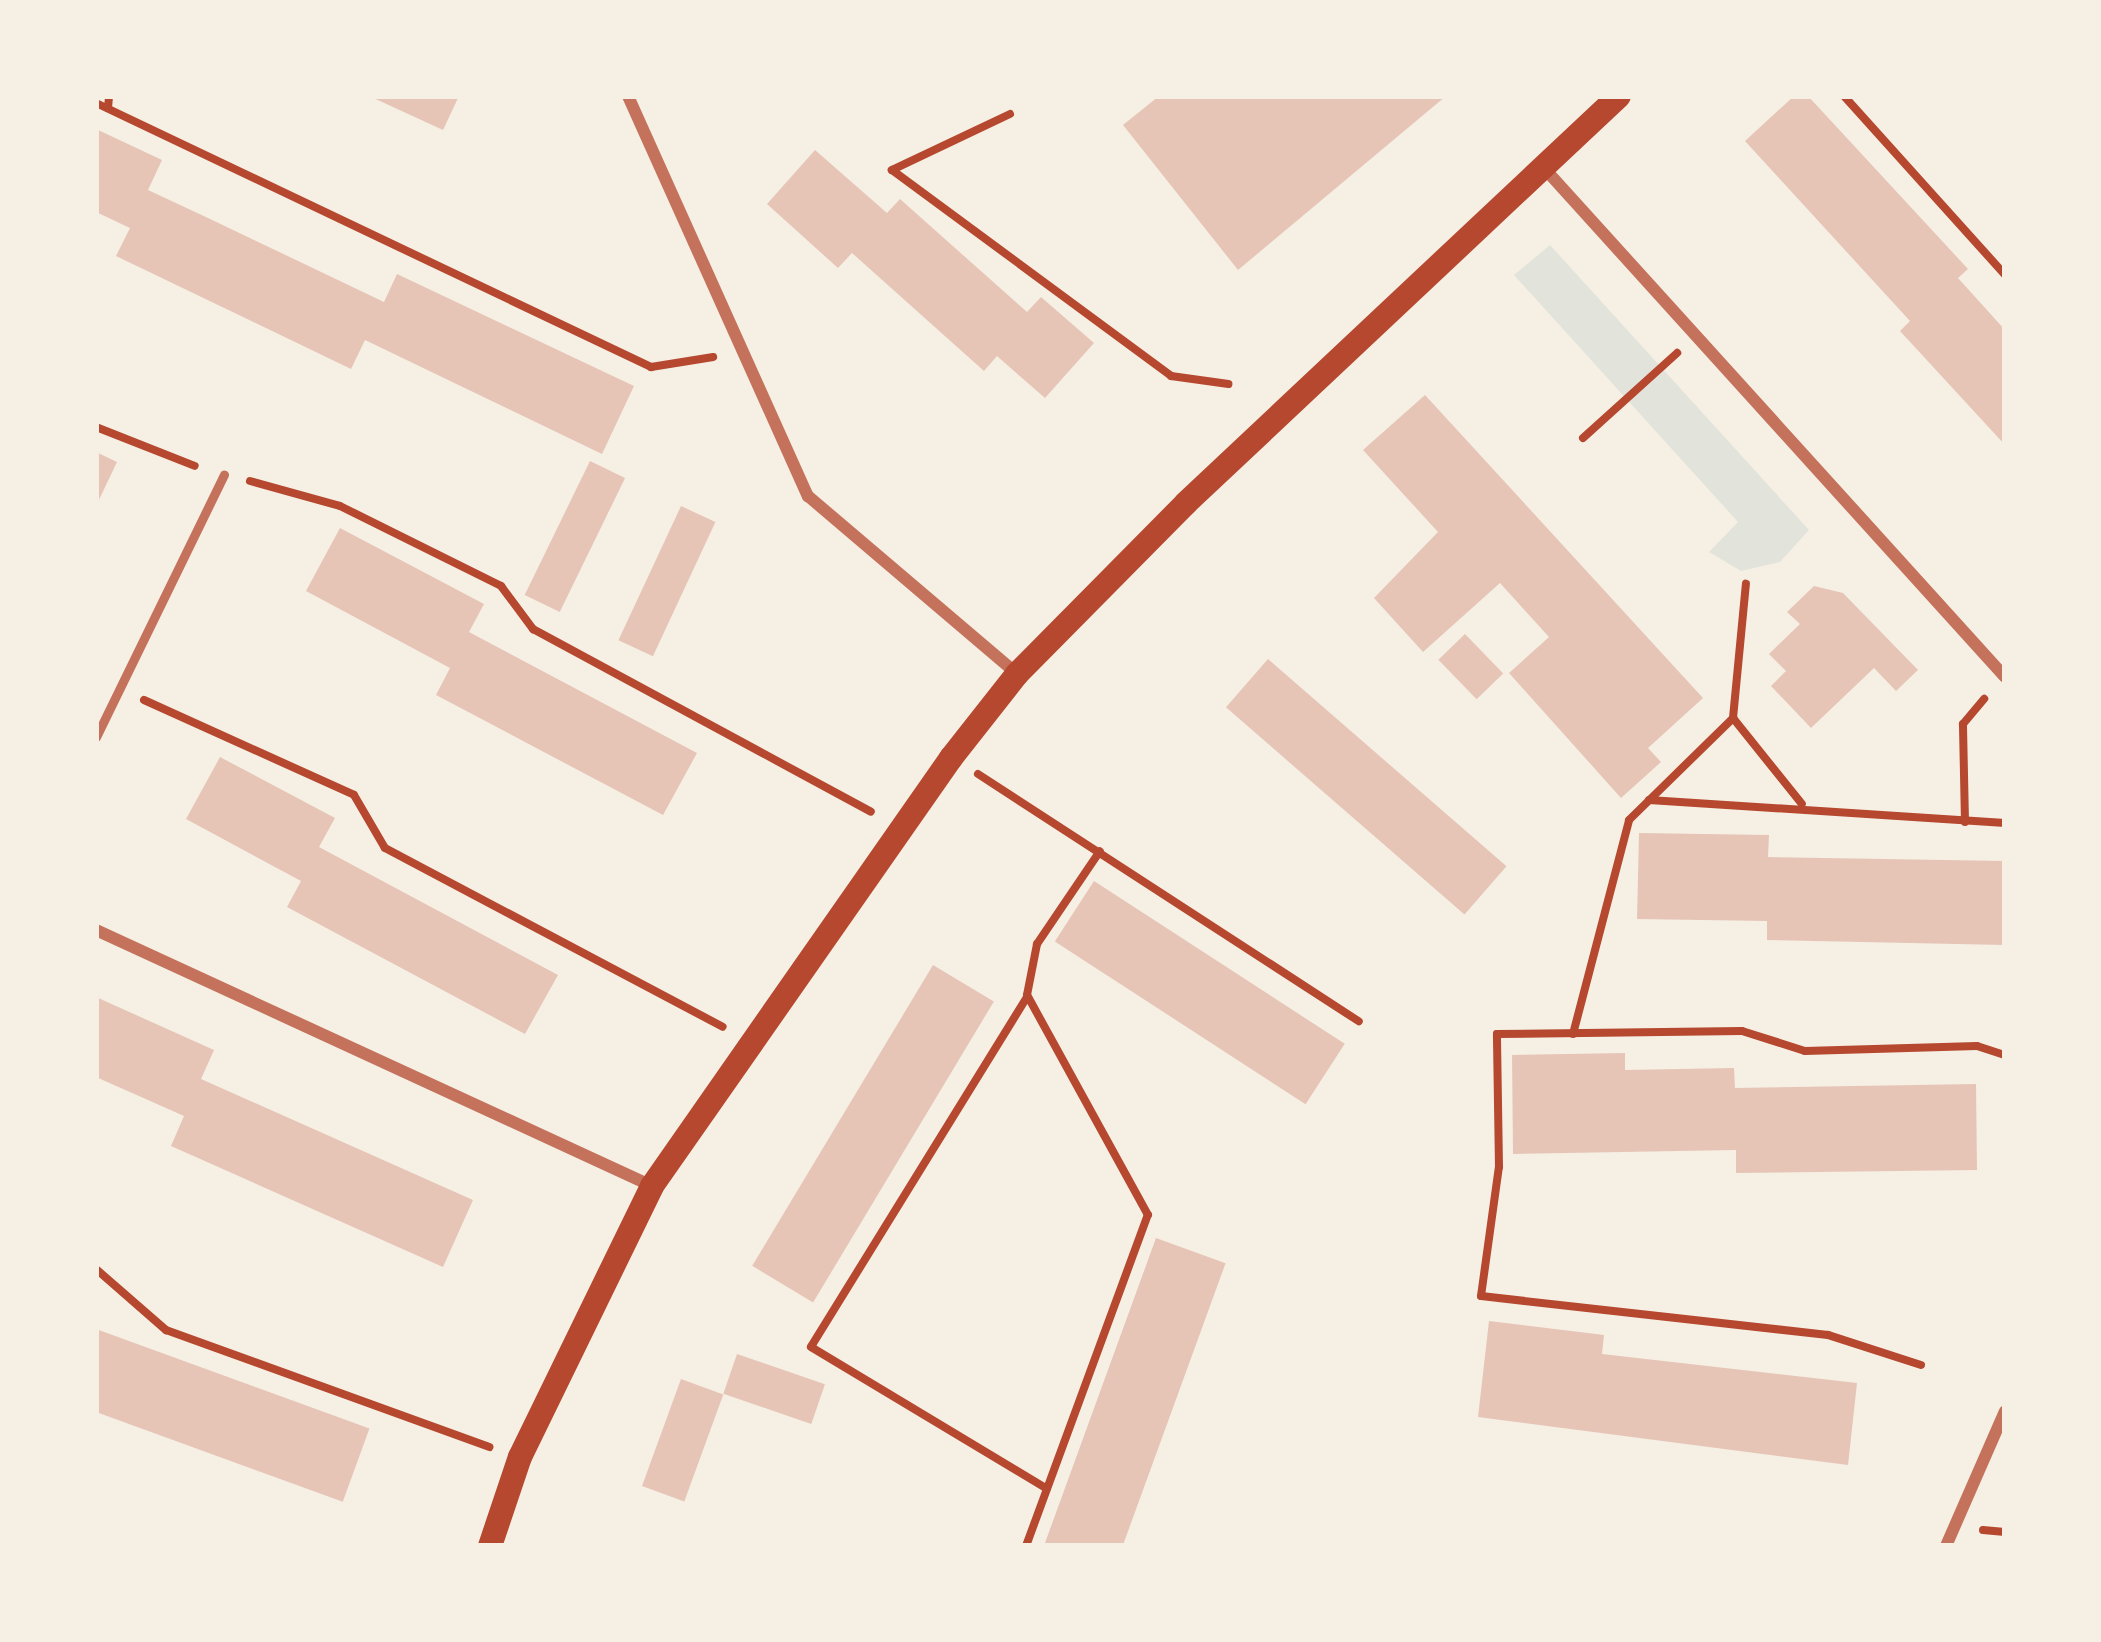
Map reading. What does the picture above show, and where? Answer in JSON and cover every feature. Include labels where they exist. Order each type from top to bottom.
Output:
[{"type":"main road","points":[[490,1546],[520,1457],[652,1186],[898,827],[951,758],[1017,674],[1619,96]]},
{"type":"street","points":[[628,96],[739,353],[808,496],[1017,674]]},
{"type":"street","points":[[1545,169],[2004,676]]},
{"type":"street","points":[[96,930],[652,1186]]},
{"type":"street","points":[[1946,1546],[2005,1411]]},
{"type":"lane","points":[[96,737],[224,474]]},
{"type":"path","points":[[108,108],[110,96]]},
{"type":"path","points":[[1844,96],[2005,275]]},
{"type":"path","points":[[96,103],[651,368],[739,353]]},
{"type":"path","points":[[1010,114],[892,170],[1171,376],[1228,384]]},
{"type":"path","points":[[1582,438],[1696,336]]},
{"type":"path","points":[[96,427],[224,474],[340,506],[501,586],[533,629],[898,827]]},
{"type":"path","points":[[1573,1034],[1590,940],[1629,820],[1732,718],[1746,584]]},
{"type":"path","points":[[1965,822],[1963,724],[2004,676]]},
{"type":"path","points":[[118,691],[354,795],[385,848],[751,1042]]},
{"type":"path","points":[[1732,718],[1802,804]]},
{"type":"path","points":[[951,758],[1359,1021]]},
{"type":"path","points":[[1647,800],[1802,804],[1864,821],[2005,823]]},
{"type":"path","points":[[1047,1489],[812,1347],[1028,995],[1037,944],[1100,850]]},
{"type":"path","points":[[1026,1546],[1148,1215],[1028,995]]},
{"type":"path","points":[[1921,1365],[1828,1335],[1481,1296],[1499,1168],[1498,1034],[1742,1031],[1805,1052],[1977,1046],[2005,1055]]},
{"type":"path","points":[[96,1269],[166,1330],[520,1457]]},
{"type":"shaded area","points":[[1550,245],[1809,530],[1780,562],[1741,571],[1709,552],[1738,522],[1514,275]]},
{"type":"building","points":[[369,96],[459,96],[443,130]]},
{"type":"building","points":[[1159,96],[1446,96],[1238,270],[1123,125]]},
{"type":"building","points":[[1794,96],[1808,96],[1968,269],[1958,278],[2005,330],[2005,445],[1900,331],[1910,321],[1745,141]]},
{"type":"building","points":[[96,129],[162,160],[148,190],[384,302],[397,274],[634,386],[602,454],[365,340],[351,369],[116,256],[130,228],[96,212]]},
{"type":"building","points":[[815,150],[887,213],[900,199],[1027,312],[1041,297],[1094,343],[1045,398],[997,356],[984,371],[852,253],[838,268],[767,204]]},
{"type":"building","points":[[1425,395],[1703,698],[1648,748],[1661,762],[1621,798],[1509,673],[1549,637],[1500,583],[1423,652],[1374,598],[1438,532],[1363,450]]},
{"type":"building","points":[[96,452],[117,462],[96,506]]},
{"type":"building","points":[[590,461],[625,478],[560,612],[525,595]]},
{"type":"building","points":[[681,506],[715,522],[653,656],[618,640]]},
{"type":"building","points":[[340,528],[484,604],[469,632],[697,753],[663,815],[436,695],[450,668],[306,591]]},
{"type":"building","points":[[1814,586],[1843,593],[1918,670],[1896,691],[1874,668],[1811,728],[1771,686],[1786,671],[1769,654],[1800,624],[1787,612]]},
{"type":"building","points":[[1465,634],[1503,674],[1477,699],[1438,660]]},
{"type":"building","points":[[1268,659],[1506,866],[1465,915],[1226,707]]},
{"type":"building","points":[[220,757],[335,818],[319,847],[558,975],[525,1034],[287,907],[301,881],[186,819]]},
{"type":"building","points":[[1639,833],[1769,835],[1768,857],[2005,861],[2005,945],[1767,940],[1767,921],[1637,919]]},
{"type":"building","points":[[1094,881],[1345,1044],[1306,1104],[1055,941]]},
{"type":"building","points":[[933,965],[994,1002],[813,1302],[752,1266]]},
{"type":"building","points":[[96,997],[214,1050],[201,1079],[473,1200],[443,1267],[171,1146],[184,1116],[96,1077]]},
{"type":"building","points":[[1625,1053],[1625,1070],[1734,1068],[1735,1088],[1976,1084],[1977,1170],[1736,1173],[1736,1150],[1513,1154],[1512,1055]]},
{"type":"building","points":[[1156,1238],[1226,1263],[1123,1546],[1044,1545]]},
{"type":"building","points":[[1489,1321],[1604,1335],[1602,1354],[1857,1383],[1848,1465],[1478,1417]]},
{"type":"building","points":[[96,1329],[369,1429],[343,1502],[96,1412]]},
{"type":"building","points":[[737,1354],[825,1384],[811,1424],[723,1394]]},
{"type":"building","points":[[681,1379],[723,1394],[684,1502],[642,1486]]}]
